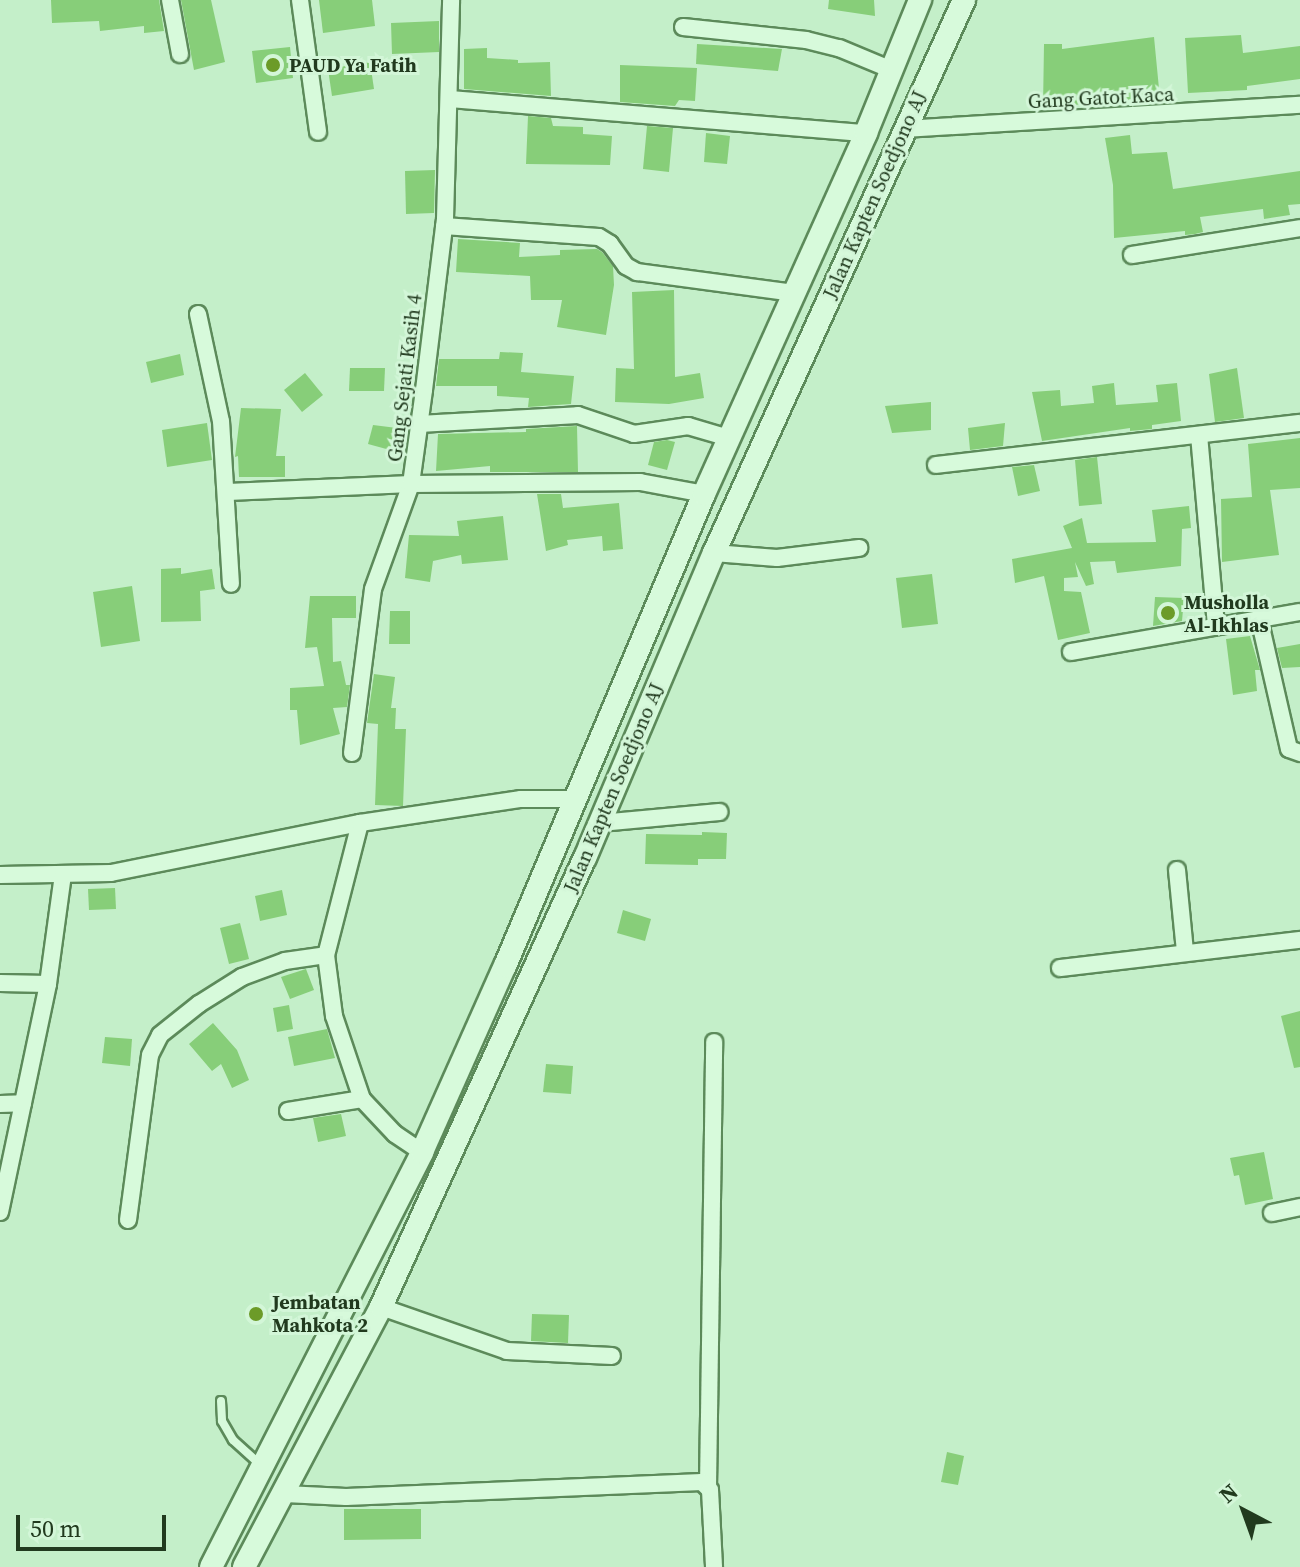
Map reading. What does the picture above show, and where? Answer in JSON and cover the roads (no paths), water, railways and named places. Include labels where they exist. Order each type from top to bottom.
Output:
[{"type":"main road","name":"Jalan Kapten Soedjono AJ","points":[[211,1567],[422,1152],[704,494],[866,133],[920,0]]},
{"type":"main road","name":"Jalan Kapten Soedjono AJ","points":[[244,1567],[381,1307],[585,858],[714,553],[964,0]]},
{"type":"main road","points":[[554,847],[585,858]]},
{"type":"street","points":[[170,0],[180,54]]},
{"type":"street","points":[[300,0],[318,132]]},
{"type":"street","name":"Gang Sejati Kasih 4","points":[[352,753],[373,589],[411,484],[419,424],[444,226],[451,0]]},
{"type":"street","points":[[683,27],[806,40],[852,53],[892,70]]},
{"type":"street","points":[[450,99],[866,133]]},
{"type":"street","name":"Gang Gatot Kaca","points":[[904,129],[1300,105]]},
{"type":"street","points":[[444,226],[599,237],[610,244],[626,266],[637,272],[794,293]]},
{"type":"street","points":[[1132,255],[1300,228]]},
{"type":"street","points":[[198,314],[221,421],[228,492],[231,584]]},
{"type":"street","points":[[419,424],[578,415],[634,434],[688,426],[729,438]]},
{"type":"street","points":[[936,465],[1300,423]]},
{"type":"street","points":[[1199,435],[1216,624]]},
{"type":"street","points":[[228,492],[411,484],[640,482],[704,494]]},
{"type":"street","points":[[714,553],[777,558],[859,548]]},
{"type":"street","points":[[1071,652],[1216,624],[1300,612]]},
{"type":"street","points":[[1259,618],[1289,749],[1300,753]]},
{"type":"street","points":[[0,875],[63,875],[148,867],[360,823],[521,799],[574,799]]},
{"type":"street","points":[[600,823],[719,812]]},
{"type":"street","points":[[360,823],[326,955],[334,1016],[362,1099],[395,1134],[422,1152]]},
{"type":"street","points":[[1177,870],[1185,952]]},
{"type":"street","points":[[0,1212],[48,984],[63,875]]},
{"type":"street","points":[[1060,968],[1296,940]]},
{"type":"street","points":[[128,1220],[150,1055],[160,1035],[199,1004],[242,977],[285,961],[326,955]]},
{"type":"street","points":[[0,983],[48,984]]},
{"type":"street","points":[[714,1042],[708,1487],[714,1567]]},
{"type":"street","points":[[288,1111],[362,1099]]},
{"type":"street","points":[[0,1104],[23,1103]]},
{"type":"street","points":[[1272,1213],[1300,1207]]},
{"type":"street","points":[[381,1307],[507,1351],[612,1356]]},
{"type":"street","points":[[285,1494],[346,1497],[697,1482],[708,1487]]},
{"type":"lane","points":[[221,1401],[222,1421],[233,1440],[262,1466]]},
{"type":"place","name":"PAUD Ya Fatih","points":[[273,65]]},
{"type":"place","name":"Musholla Al-Ikhlas","points":[[1168,613]]},
{"type":"place","name":"Jembatan Mahkota 2","points":[[256,1314]]}]
